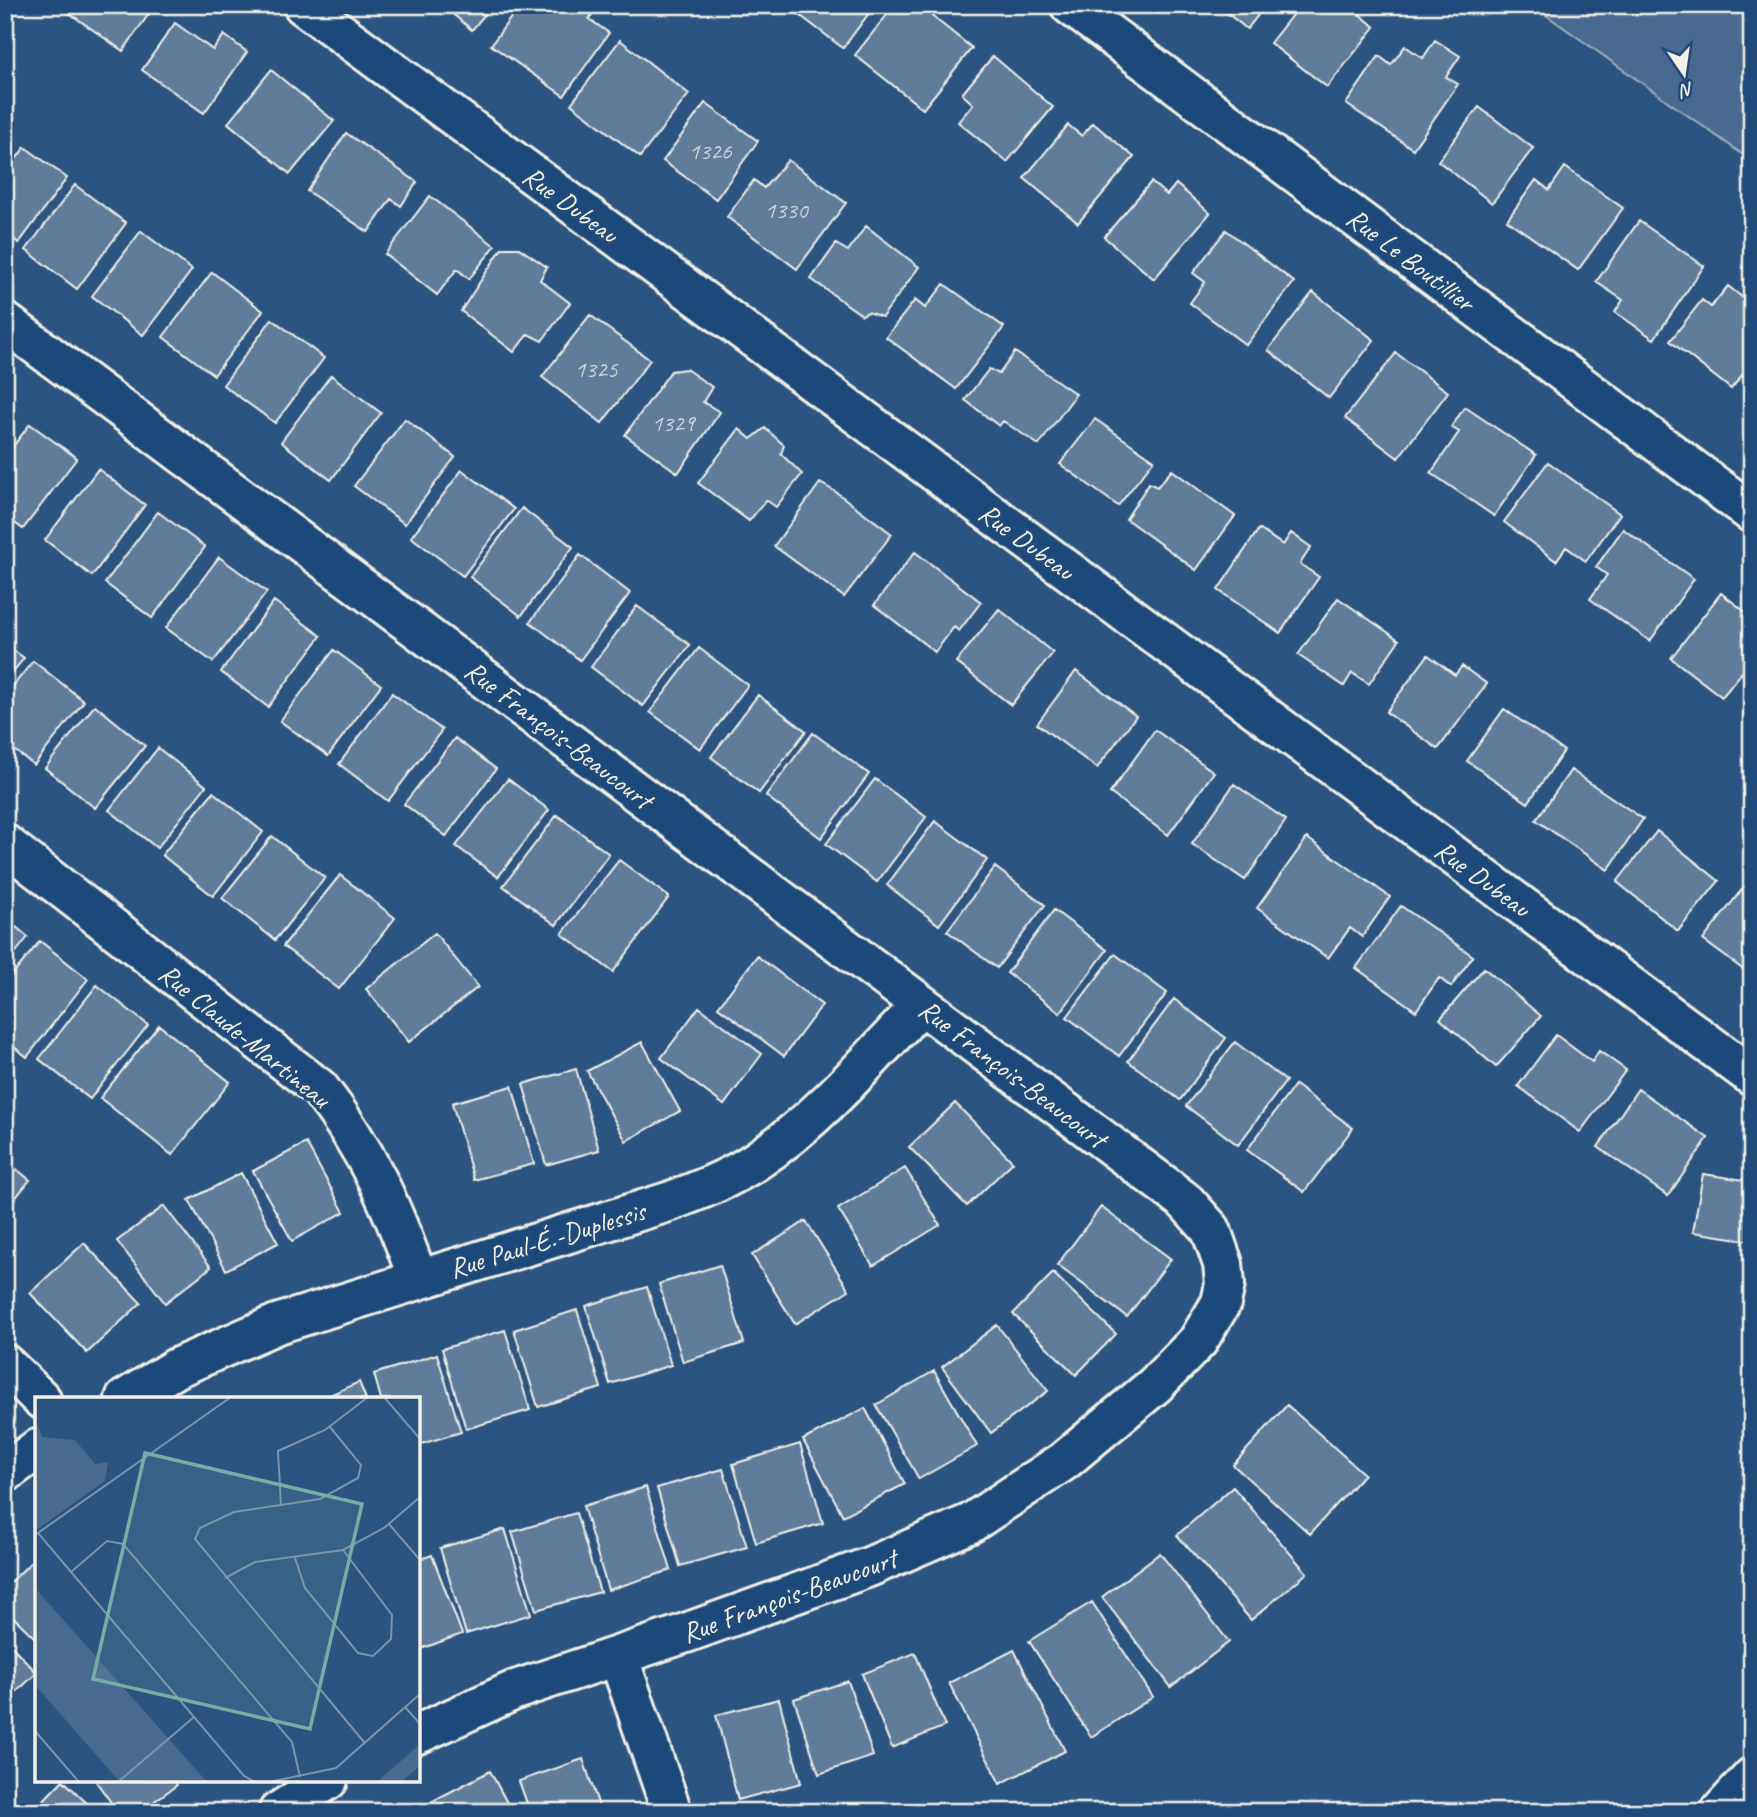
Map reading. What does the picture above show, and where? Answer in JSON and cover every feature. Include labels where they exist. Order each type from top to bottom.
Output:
[{"type":"street","name":"Rue Dubeau","points":[[303,5],[1752,1076]]},
{"type":"street","name":"Rue Le Boutillier","points":[[1070,5],[1752,513]]},
{"type":"street","name":"Rue François-Beaucourt","points":[[5,322],[1186,1202],[1211,1230],[1219,1247],[1225,1284],[1221,1303],[1198,1341],[1155,1385],[1064,1461],[971,1523],[869,1567],[515,1690],[420,1733]]},
{"type":"street","name":"Rue Claude-Martineau","points":[[5,844],[319,1088],[365,1152],[395,1213],[418,1279]]},
{"type":"street","name":"Rue Paul-É.-Duplessis","points":[[128,1397],[176,1368],[277,1324],[699,1191],[756,1161],[820,1109],[921,1005]]},
{"type":"street","points":[[5,1364],[39,1397]]},
{"type":"street","points":[[5,1473],[35,1450]]},
{"type":"street","points":[[618,1656],[672,1812]]},
{"type":"street","points":[[1720,1812],[1752,1777]]},
{"type":"street","points":[[278,1812],[325,1782]]},
{"type":"shaded area","points":[[1532,5],[1752,5],[1752,161]]},
{"type":"building","points":[[64,5],[155,5],[123,51],[62,8]]},
{"type":"building","points":[[442,5],[492,5],[472,30]]},
{"type":"building","points":[[520,5],[599,5],[589,19],[609,33],[564,96],[491,45]]},
{"type":"building","points":[[875,5],[843,48],[789,7]]},
{"type":"building","points":[[895,5],[918,5],[972,48],[923,109],[855,55]]},
{"type":"building","points":[[1217,5],[1266,5],[1247,29]]},
{"type":"building","points":[[1300,5],[1348,5],[1375,27],[1327,87],[1270,43]]},
{"type":"building","points":[[175,23],[213,50],[224,35],[247,52],[204,113],[142,70]]},
{"type":"building","points":[[620,40],[689,94],[640,157],[571,104]]},
{"type":"building","points":[[1435,40],[1460,56],[1446,77],[1458,84],[1413,149],[1346,104],[1379,56],[1391,65],[1405,46],[1423,58]]},
{"type":"building","points":[[993,56],[1053,107],[1007,162],[958,122],[973,104],[962,94]]},
{"type":"building","points":[[271,70],[334,121],[290,174],[228,123]]},
{"type":"building","points":[[705,103],[758,141],[716,199],[663,161]]},
{"type":"building","points":[[1479,107],[1533,148],[1492,203],[1438,161]]},
{"type":"building","points":[[1093,123],[1134,157],[1078,223],[1024,178],[1068,125],[1082,136]]},
{"type":"building","points":[[346,133],[417,182],[401,206],[391,199],[368,232],[307,191]]},
{"type":"building","points":[[25,147],[67,178],[19,243],[5,233],[5,174]]},
{"type":"building","points":[[788,160],[846,203],[797,269],[727,217],[754,180],[764,188]]},
{"type":"building","points":[[1565,167],[1623,208],[1578,270],[1507,220],[1536,180],[1549,190]]},
{"type":"building","points":[[1151,182],[1167,195],[1176,184],[1210,213],[1154,279],[1104,237]]},
{"type":"building","points":[[75,185],[126,223],[77,289],[26,250]]},
{"type":"building","points":[[430,196],[495,246],[469,279],[457,269],[437,295],[385,254]]},
{"type":"building","points":[[1639,221],[1704,266],[1654,339],[1615,312],[1623,300],[1596,282]]},
{"type":"building","points":[[866,226],[919,267],[882,317],[868,312],[862,315],[811,279],[836,244],[848,251]]},
{"type":"building","points":[[1226,230],[1294,282],[1246,345],[1190,303],[1205,282],[1193,273]]},
{"type":"building","points":[[141,231],[192,270],[143,335],[92,296]]},
{"type":"building","points":[[502,248],[519,248],[547,267],[540,280],[570,303],[542,341],[528,334],[514,352],[461,311]]},
{"type":"building","points":[[212,272],[263,311],[214,375],[163,337]]},
{"type":"building","points":[[944,284],[1004,327],[956,389],[886,337],[915,300],[925,308]]},
{"type":"building","points":[[1728,286],[1752,305],[1752,363],[1731,389],[1670,341],[1702,300],[1711,307]]},
{"type":"building","points":[[1313,292],[1374,340],[1329,398],[1268,350]]},
{"type":"building","points":[[590,315],[650,360],[602,423],[542,377]]},
{"type":"building","points":[[272,319],[324,358],[275,423],[223,385]]},
{"type":"building","points":[[1015,352],[1076,394],[1039,445],[1003,421],[999,426],[965,400],[989,369],[999,374]]},
{"type":"building","points":[[1396,353],[1448,392],[1398,458],[1345,418]]},
{"type":"building","points":[[686,369],[712,387],[703,402],[720,412],[678,473],[625,435],[671,371]]},
{"type":"building","points":[[331,375],[381,413],[331,480],[281,442]]},
{"type":"building","points":[[1465,407],[1536,455],[1494,516],[1431,473],[1459,432],[1451,427]]},
{"type":"building","points":[[405,419],[455,457],[405,524],[354,486]]},
{"type":"building","points":[[1095,419],[1154,460],[1118,506],[1060,464]]},
{"type":"building","points":[[30,424],[77,458],[23,529],[5,516],[5,457]]},
{"type":"building","points":[[765,428],[784,445],[781,454],[802,474],[776,507],[766,500],[749,521],[698,483],[739,429],[751,439]]},
{"type":"building","points":[[1548,462],[1620,514],[1586,561],[1566,547],[1556,561],[1504,522]]},
{"type":"building","points":[[98,469],[145,505],[92,576],[45,540]]},
{"type":"building","points":[[462,470],[514,509],[463,576],[411,537]]},
{"type":"building","points":[[1172,470],[1235,516],[1196,570],[1126,519],[1149,483],[1157,487]]},
{"type":"building","points":[[820,483],[892,534],[844,597],[774,546]]},
{"type":"building","points":[[522,508],[573,547],[521,616],[470,577]]},
{"type":"building","points":[[158,512],[205,547],[152,618],[105,583]]},
{"type":"building","points":[[1259,529],[1283,545],[1291,533],[1311,547],[1300,564],[1319,577],[1280,633],[1218,590]]},
{"type":"building","points":[[1623,529],[1694,579],[1650,641],[1590,599],[1607,575],[1596,567]]},
{"type":"building","points":[[915,552],[981,602],[959,631],[954,627],[935,652],[874,605]]},
{"type":"building","points":[[580,555],[630,593],[580,660],[530,622]]},
{"type":"building","points":[[219,557],[267,592],[213,662],[166,628]]},
{"type":"building","points":[[1721,593],[1752,617],[1752,660],[1722,697],[1671,658]]},
{"type":"building","points":[[1338,598],[1399,640],[1369,684],[1352,673],[1344,686],[1298,655]]},
{"type":"building","points":[[274,601],[321,636],[268,707],[221,672]]},
{"type":"building","points":[[637,606],[690,645],[643,706],[591,667]]},
{"type":"building","points":[[999,609],[1053,653],[1011,705],[956,662]]},
{"type":"building","points":[[5,644],[24,658],[5,682]]},
{"type":"building","points":[[699,648],[748,685],[700,749],[650,712]]},
{"type":"building","points":[[334,650],[381,685],[328,756],[280,721]]},
{"type":"building","points":[[1428,655],[1455,675],[1462,666],[1487,684],[1438,749],[1386,712]]},
{"type":"building","points":[[33,661],[84,701],[34,765],[5,743],[5,696]]},
{"type":"building","points":[[1076,671],[1136,716],[1097,768],[1037,724]]},
{"type":"building","points":[[392,693],[442,730],[388,801],[339,764]]},
{"type":"building","points":[[758,695],[806,731],[759,793],[711,757]]},
{"type":"building","points":[[95,705],[145,746],[95,808],[45,768]]},
{"type":"building","points":[[1504,709],[1564,751],[1528,803],[1467,761]]},
{"type":"building","points":[[1155,730],[1214,772],[1168,835],[1110,793]]},
{"type":"building","points":[[813,733],[869,774],[821,838],[766,796]]},
{"type":"building","points":[[455,738],[496,769],[446,836],[404,804]]},
{"type":"building","points":[[158,748],[206,786],[157,848],[109,810]]},
{"type":"building","points":[[1571,770],[1643,819],[1608,870],[1536,820]]},
{"type":"building","points":[[508,779],[549,810],[498,877],[456,846]]},
{"type":"building","points":[[875,779],[926,817],[877,882],[826,844]]},
{"type":"building","points":[[1234,784],[1286,820],[1245,880],[1192,844]]},
{"type":"building","points":[[213,792],[263,832],[213,896],[162,855]]},
{"type":"building","points":[[557,815],[609,854],[556,925],[503,886]]},
{"type":"building","points":[[935,821],[987,860],[939,925],[887,885]]},
{"type":"building","points":[[1657,831],[1719,881],[1678,931],[1617,882]]},
{"type":"building","points":[[272,836],[325,878],[275,940],[222,898]]},
{"type":"building","points":[[1307,838],[1390,897],[1362,937],[1350,928],[1328,958],[1257,908]]},
{"type":"building","points":[[619,860],[669,897],[613,972],[562,934]]},
{"type":"building","points":[[995,867],[1045,905],[997,968],[947,931]]},
{"type":"building","points":[[340,875],[395,918],[339,989],[283,946]]},
{"type":"building","points":[[1743,888],[1752,895],[1752,976],[1703,940]]},
{"type":"building","points":[[1401,906],[1473,956],[1451,987],[1439,978],[1416,1011],[1356,968]]},
{"type":"building","points":[[1054,910],[1107,950],[1060,1013],[1007,973]]},
{"type":"building","points":[[5,918],[28,937],[5,966]]},
{"type":"building","points":[[435,933],[478,987],[409,1042],[366,989]]},
{"type":"building","points":[[40,941],[88,979],[27,1057],[5,1040],[5,984]]},
{"type":"building","points":[[1115,954],[1167,993],[1119,1056],[1067,1017]]},
{"type":"building","points":[[757,956],[822,1005],[784,1056],[718,1007]]},
{"type":"building","points":[[1484,968],[1541,1016],[1496,1067],[1440,1019]]},
{"type":"building","points":[[97,985],[148,1025],[90,1099],[39,1059]]},
{"type":"building","points":[[1174,999],[1226,1038],[1180,1100],[1128,1061]]},
{"type":"building","points":[[699,1007],[762,1054],[724,1105],[661,1058]]},
{"type":"building","points":[[159,1025],[230,1082],[172,1155],[100,1098]]},
{"type":"building","points":[[1556,1035],[1592,1062],[1599,1051],[1626,1070],[1580,1132],[1518,1086]]},
{"type":"building","points":[[642,1042],[680,1111],[626,1141],[587,1071]]},
{"type":"building","points":[[1235,1042],[1286,1081],[1238,1145],[1186,1106]]},
{"type":"building","points":[[576,1069],[599,1150],[546,1165],[523,1084]]},
{"type":"building","points":[[1295,1085],[1353,1128],[1304,1192],[1247,1150]]},
{"type":"building","points":[[512,1086],[534,1164],[474,1180],[452,1103]]},
{"type":"building","points":[[1638,1089],[1708,1138],[1668,1196],[1598,1147]]},
{"type":"building","points":[[955,1103],[1013,1162],[967,1206],[909,1147]]},
{"type":"building","points":[[306,1143],[344,1212],[292,1241],[253,1171]]},
{"type":"building","points":[[5,1160],[30,1180],[5,1211]]},
{"type":"building","points":[[905,1168],[940,1225],[873,1266],[838,1209]]},
{"type":"building","points":[[241,1173],[278,1243],[226,1270],[189,1200]]},
{"type":"building","points":[[1703,1174],[1752,1181],[1752,1241],[1693,1232]]},
{"type":"building","points":[[164,1206],[211,1267],[165,1303],[117,1241]]},
{"type":"building","points":[[1101,1207],[1171,1259],[1127,1317],[1057,1265]]},
{"type":"building","points":[[806,1221],[849,1290],[795,1324],[752,1255]]},
{"type":"building","points":[[84,1243],[141,1303],[87,1353],[30,1293]]},
{"type":"building","points":[[720,1265],[744,1343],[683,1362],[659,1284]]},
{"type":"building","points":[[1053,1273],[1116,1334],[1076,1375],[1013,1314]]},
{"type":"building","points":[[647,1287],[671,1365],[610,1384],[586,1306]]},
{"type":"building","points":[[577,1310],[601,1388],[538,1407],[514,1330]]},
{"type":"building","points":[[997,1325],[1048,1391],[991,1433],[942,1367]]},
{"type":"building","points":[[505,1330],[530,1410],[466,1429],[442,1349]]},
{"type":"building","points":[[437,1354],[461,1432],[420,1444],[420,1397],[380,1397],[374,1374]]},
{"type":"building","points":[[934,1371],[977,1446],[919,1479],[876,1405]]},
{"type":"building","points":[[359,1382],[365,1397],[325,1397]]},
{"type":"building","points":[[1287,1405],[1364,1474],[1310,1534],[1233,1465]]},
{"type":"building","points":[[865,1408],[905,1484],[843,1516],[803,1440]]},
{"type":"building","points":[[800,1444],[823,1523],[756,1543],[733,1464]]},
{"type":"building","points":[[723,1469],[747,1547],[680,1566],[657,1488]]},
{"type":"building","points":[[646,1487],[671,1570],[608,1590],[583,1506]]},
{"type":"building","points":[[1233,1487],[1307,1573],[1251,1620],[1177,1535]]},
{"type":"building","points":[[576,1513],[600,1592],[536,1610],[512,1532]]},
{"type":"building","points":[[505,1529],[531,1614],[466,1634],[440,1548]]},
{"type":"building","points":[[1160,1553],[1229,1642],[1171,1687],[1102,1597]]},
{"type":"building","points":[[432,1555],[462,1634],[420,1649],[420,1559]]},
{"type":"building","points":[[32,1561],[35,1564],[35,1638],[5,1609],[5,1588]]},
{"type":"building","points":[[1092,1602],[1153,1697],[1091,1737],[1029,1641]]},
{"type":"building","points":[[5,1639],[35,1671],[35,1675],[5,1702]]},
{"type":"building","points":[[1014,1650],[1065,1751],[1000,1784],[949,1683]]},
{"type":"building","points":[[915,1653],[945,1726],[892,1748],[862,1674]]},
{"type":"building","points":[[848,1681],[873,1756],[819,1774],[794,1699]]},
{"type":"building","points":[[779,1699],[801,1783],[738,1800],[716,1715]]},
{"type":"building","points":[[583,1759],[601,1812],[530,1812],[519,1781]]},
{"type":"building","points":[[490,1771],[512,1812],[436,1812],[431,1802]]},
{"type":"building","points":[[61,1782],[65,1782],[96,1812],[32,1812]]},
{"type":"building","points":[[96,1782],[175,1782],[177,1785],[139,1812],[118,1812]]}]
